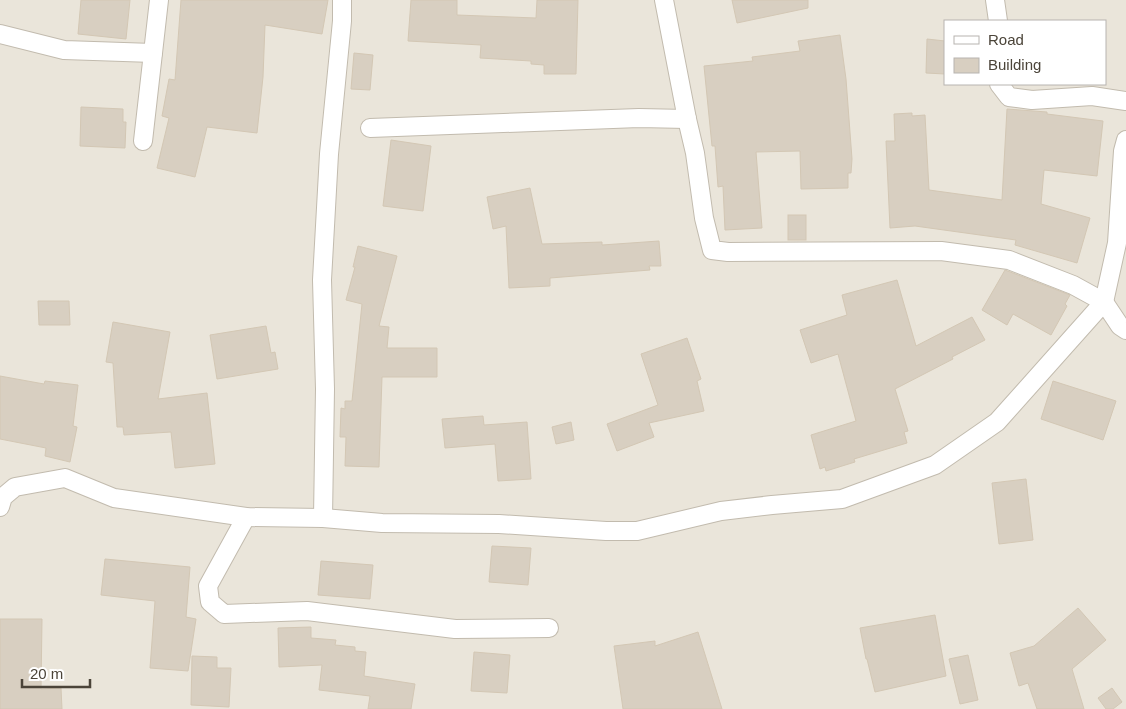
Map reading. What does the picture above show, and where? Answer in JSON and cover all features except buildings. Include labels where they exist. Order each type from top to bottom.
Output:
[{"type":"street","points":[[143,141],[159,0]]},
{"type":"street","points":[[323,518],[325,389],[322,280],[329,154],[342,21],[342,0]]},
{"type":"street","points":[[664,0],[695,153],[704,218],[712,250],[728,252],[942,251],[1009,260],[1073,285],[1104,302],[1120,326],[1126,330]]},
{"type":"street","points":[[995,0],[998,20]]},
{"type":"street","points":[[0,34],[64,50],[153,53]]},
{"type":"street","points":[[1000,85],[1009,97],[1032,100],[1092,96],[1126,101]]},
{"type":"street","points":[[370,128],[639,118],[687,119]]},
{"type":"street","points":[[0,507],[4,497],[15,487],[65,478],[114,498],[246,516],[323,518],[382,523],[499,524],[606,531],[637,531],[721,511],[842,500],[935,465],[997,422],[1104,302],[1117,243],[1123,151],[1126,140]]},
{"type":"street","points":[[246,516],[208,586],[210,602],[224,614],[306,611],[454,629],[550,628]]},
{"type":"shaded area","points":[[0,0],[1126,0],[1126,709],[0,709]]}]
